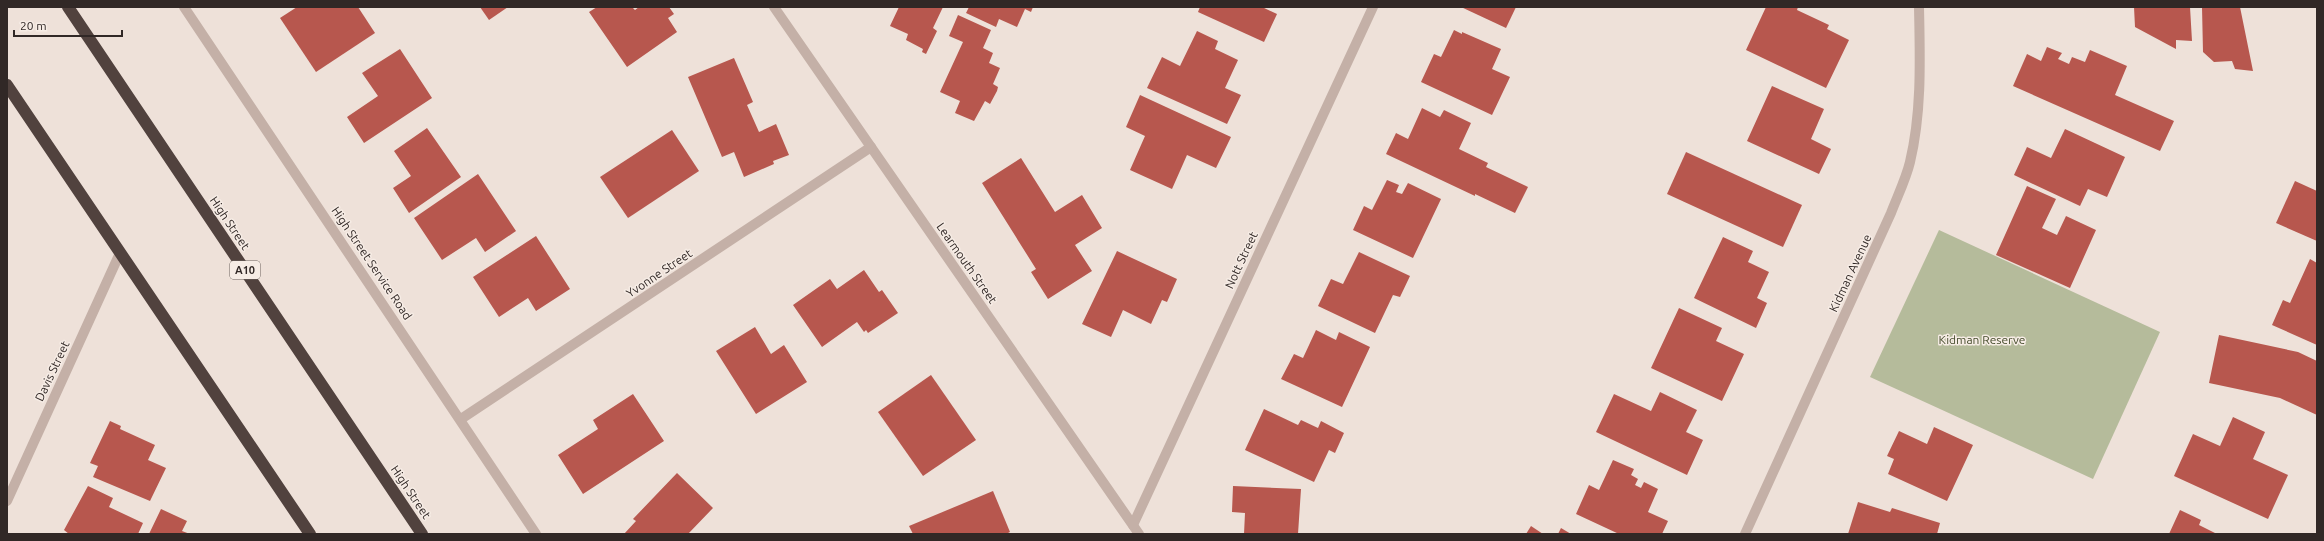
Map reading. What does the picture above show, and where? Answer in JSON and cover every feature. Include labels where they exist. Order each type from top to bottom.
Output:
[{"type":"highway","name":"High Street","points":[[68,7],[422,534]]},
{"type":"highway","points":[[7,85],[310,534]]},
{"type":"street","name":"High Street Service Road","points":[[184,7],[536,534]]},
{"type":"street","name":"Learmouth Street","points":[[774,7],[1139,534]]},
{"type":"street","name":"Nott Street","points":[[1133,525],[1373,7]]},
{"type":"street","name":"Kidman Avenue","points":[[1745,534],[1891,214],[1910,162],[1916,124],[1920,58],[1919,7]]},
{"type":"street","name":"Yvonne Street","points":[[461,420],[871,148]]},
{"type":"street","name":"Davis Street","points":[[7,500],[120,253]]},
{"type":"green space","name":"Kidman Reserve","points":[[1939,230],[2160,332],[2093,479],[1870,377]]},
{"type":"building","points":[[297,7],[358,7],[375,33],[316,72],[280,18]]},
{"type":"building","points":[[480,7],[508,7],[489,20]]},
{"type":"building","points":[[597,7],[632,7],[635,10],[639,7],[669,7],[674,14],[668,18],[677,32],[627,67],[589,12]]},
{"type":"building","points":[[899,7],[943,7],[933,28],[937,31],[926,54],[922,52],[923,49],[906,40],[908,34],[890,26]]},
{"type":"building","points":[[969,7],[1033,7],[1031,12],[1025,9],[1017,27],[999,19],[996,27],[966,13]]},
{"type":"building","points":[[1200,7],[1262,7],[1277,14],[1264,42],[1198,12]]},
{"type":"building","points":[[1461,7],[1516,7],[1506,28]]},
{"type":"building","points":[[1766,7],[1798,7],[1797,10],[1829,25],[1827,29],[1849,40],[1826,88],[1746,50]]},
{"type":"building","points":[[2134,7],[2190,7],[2192,41],[2176,40],[2176,49],[2135,27]]},
{"type":"building","points":[[2202,7],[2240,7],[2253,71],[2235,69],[2232,61],[2214,62],[2203,52]]},
{"type":"building","points":[[958,15],[991,30],[983,48],[993,53],[989,63],[1000,68],[993,84],[998,87],[997,91],[990,104],[985,101],[974,121],[955,113],[960,101],[940,92],[963,42],[949,36]]},
{"type":"building","points":[[1454,30],[1501,49],[1492,69],[1510,77],[1492,115],[1421,82],[1434,54],[1441,57]]},
{"type":"building","points":[[1197,31],[1218,41],[1215,49],[1238,60],[1225,88],[1241,95],[1227,124],[1147,88],[1162,57],[1180,66]]},
{"type":"building","points":[[2047,47],[2062,53],[2058,59],[2069,64],[2072,57],[2085,62],[2090,50],[2127,66],[2115,95],[2174,121],[2160,151],[2013,86],[2027,54],[2041,61]]},
{"type":"building","points":[[400,49],[432,98],[364,143],[347,117],[378,96],[362,73]]},
{"type":"building","points":[[734,58],[753,102],[747,105],[759,132],[776,124],[789,155],[773,161],[774,164],[744,177],[734,152],[722,157],[688,77]]},
{"type":"building","points":[[1772,86],[1824,109],[1811,139],[1831,149],[1819,174],[1747,141]]},
{"type":"building","points":[[1140,95],[1231,137],[1216,168],[1187,155],[1172,189],[1130,170],[1145,136],[1126,127]]},
{"type":"building","points":[[1422,108],[1440,117],[1444,110],[1471,123],[1459,149],[1488,163],[1486,167],[1528,187],[1515,213],[1386,154],[1396,133],[1408,139]]},
{"type":"building","points":[[427,128],[461,177],[409,213],[393,188],[411,176],[394,151]]},
{"type":"building","points":[[2065,129],[2125,157],[2107,197],[2088,189],[2080,206],[2014,175],[2027,147],[2051,158]]},
{"type":"building","points":[[672,130],[699,171],[628,218],[600,177]]},
{"type":"building","points":[[1686,152],[1802,205],[1783,247],[1667,194]]},
{"type":"building","points":[[1021,158],[1055,212],[1082,195],[1102,228],[1075,245],[1092,271],[1048,299],[1031,272],[1036,269],[982,183]]},
{"type":"building","points":[[478,174],[516,231],[485,252],[476,238],[442,260],[414,218]]},
{"type":"building","points":[[1387,180],[1399,185],[1396,192],[1402,194],[1408,183],[1441,199],[1413,258],[1353,230],[1364,206],[1372,210]]},
{"type":"building","points":[[2295,181],[2317,191],[2317,241],[2276,223]]},
{"type":"building","points":[[2027,186],[2056,199],[2042,228],[2057,235],[2066,216],[2096,230],[2070,288],[1996,255]]},
{"type":"building","points":[[536,236],[570,289],[536,311],[528,298],[499,317],[473,277]]},
{"type":"building","points":[[1723,237],[1753,251],[1748,262],[1769,272],[1757,298],[1767,303],[1756,328],[1694,298]]},
{"type":"building","points":[[1117,251],[1177,279],[1167,302],[1162,300],[1151,324],[1123,310],[1111,337],[1082,324]]},
{"type":"building","points":[[1359,252],[1410,276],[1400,297],[1393,295],[1375,333],[1318,306],[1331,279],[1343,284]]},
{"type":"building","points":[[2310,259],[2317,263],[2317,345],[2272,325],[2283,300],[2290,303]]},
{"type":"building","points":[[864,270],[879,292],[882,290],[898,313],[868,333],[866,330],[864,332],[857,322],[822,347],[793,305],[830,279],[837,289]]},
{"type":"building","points":[[1679,308],[1722,328],[1716,341],[1744,354],[1722,401],[1651,368]]},
{"type":"building","points":[[755,327],[771,354],[784,345],[807,382],[756,414],[716,351]]},
{"type":"building","points":[[1316,330],[1336,340],[1339,332],[1370,347],[1342,407],[1281,379],[1294,354],[1303,358]]},
{"type":"building","points":[[2219,335],[2298,352],[2317,361],[2317,415],[2280,398],[2209,383]]},
{"type":"building","points":[[931,375],[976,440],[923,476],[878,412]]},
{"type":"building","points":[[1660,392],[1697,410],[1686,432],[1703,440],[1687,475],[1596,432],[1614,394],[1651,411]]},
{"type":"building","points":[[633,394],[664,441],[583,494],[558,455],[598,429],[593,420]]},
{"type":"building","points":[[1264,409],[1298,425],[1301,420],[1318,428],[1321,421],[1344,433],[1335,453],[1329,450],[1314,482],[1245,450]]},
{"type":"building","points":[[2233,417],[2265,432],[2253,459],[2288,475],[2268,519],[2174,476],[2193,434],[2220,446]]},
{"type":"building","points":[[110,421],[121,426],[120,429],[155,445],[148,460],[166,468],[150,501],[93,477],[98,466],[90,463]]},
{"type":"building","points":[[1934,427],[1973,445],[1947,501],[1888,474],[1894,459],[1887,456],[1899,431],[1927,444]]},
{"type":"building","points":[[1613,460],[1634,469],[1631,475],[1638,479],[1635,485],[1641,488],[1644,482],[1658,489],[1648,512],[1668,521],[1662,534],[1619,534],[1576,514],[1589,485],[1599,490]]},
{"type":"building","points":[[677,473],[713,508],[688,534],[624,534],[636,521],[633,519]]},
{"type":"building","points":[[88,486],[113,498],[109,507],[143,523],[138,534],[69,534],[64,530]]},
{"type":"building","points":[[1233,486],[1301,489],[1298,534],[1244,534],[1245,513],[1232,512]]},
{"type":"building","points":[[993,491],[1010,532],[1006,534],[913,534],[909,526]]},
{"type":"building","points":[[1858,502],[1890,512],[1892,508],[1940,523],[1937,534],[1848,534]]},
{"type":"building","points":[[161,509],[187,521],[182,531],[190,534],[149,534]]},
{"type":"building","points":[[2180,510],[2201,520],[2199,525],[2217,534],[2169,534]]},
{"type":"building","points":[[1531,526],[1543,534],[1526,534]]},
{"type":"building","points":[[1561,528],[1571,534],[1558,534]]}]
